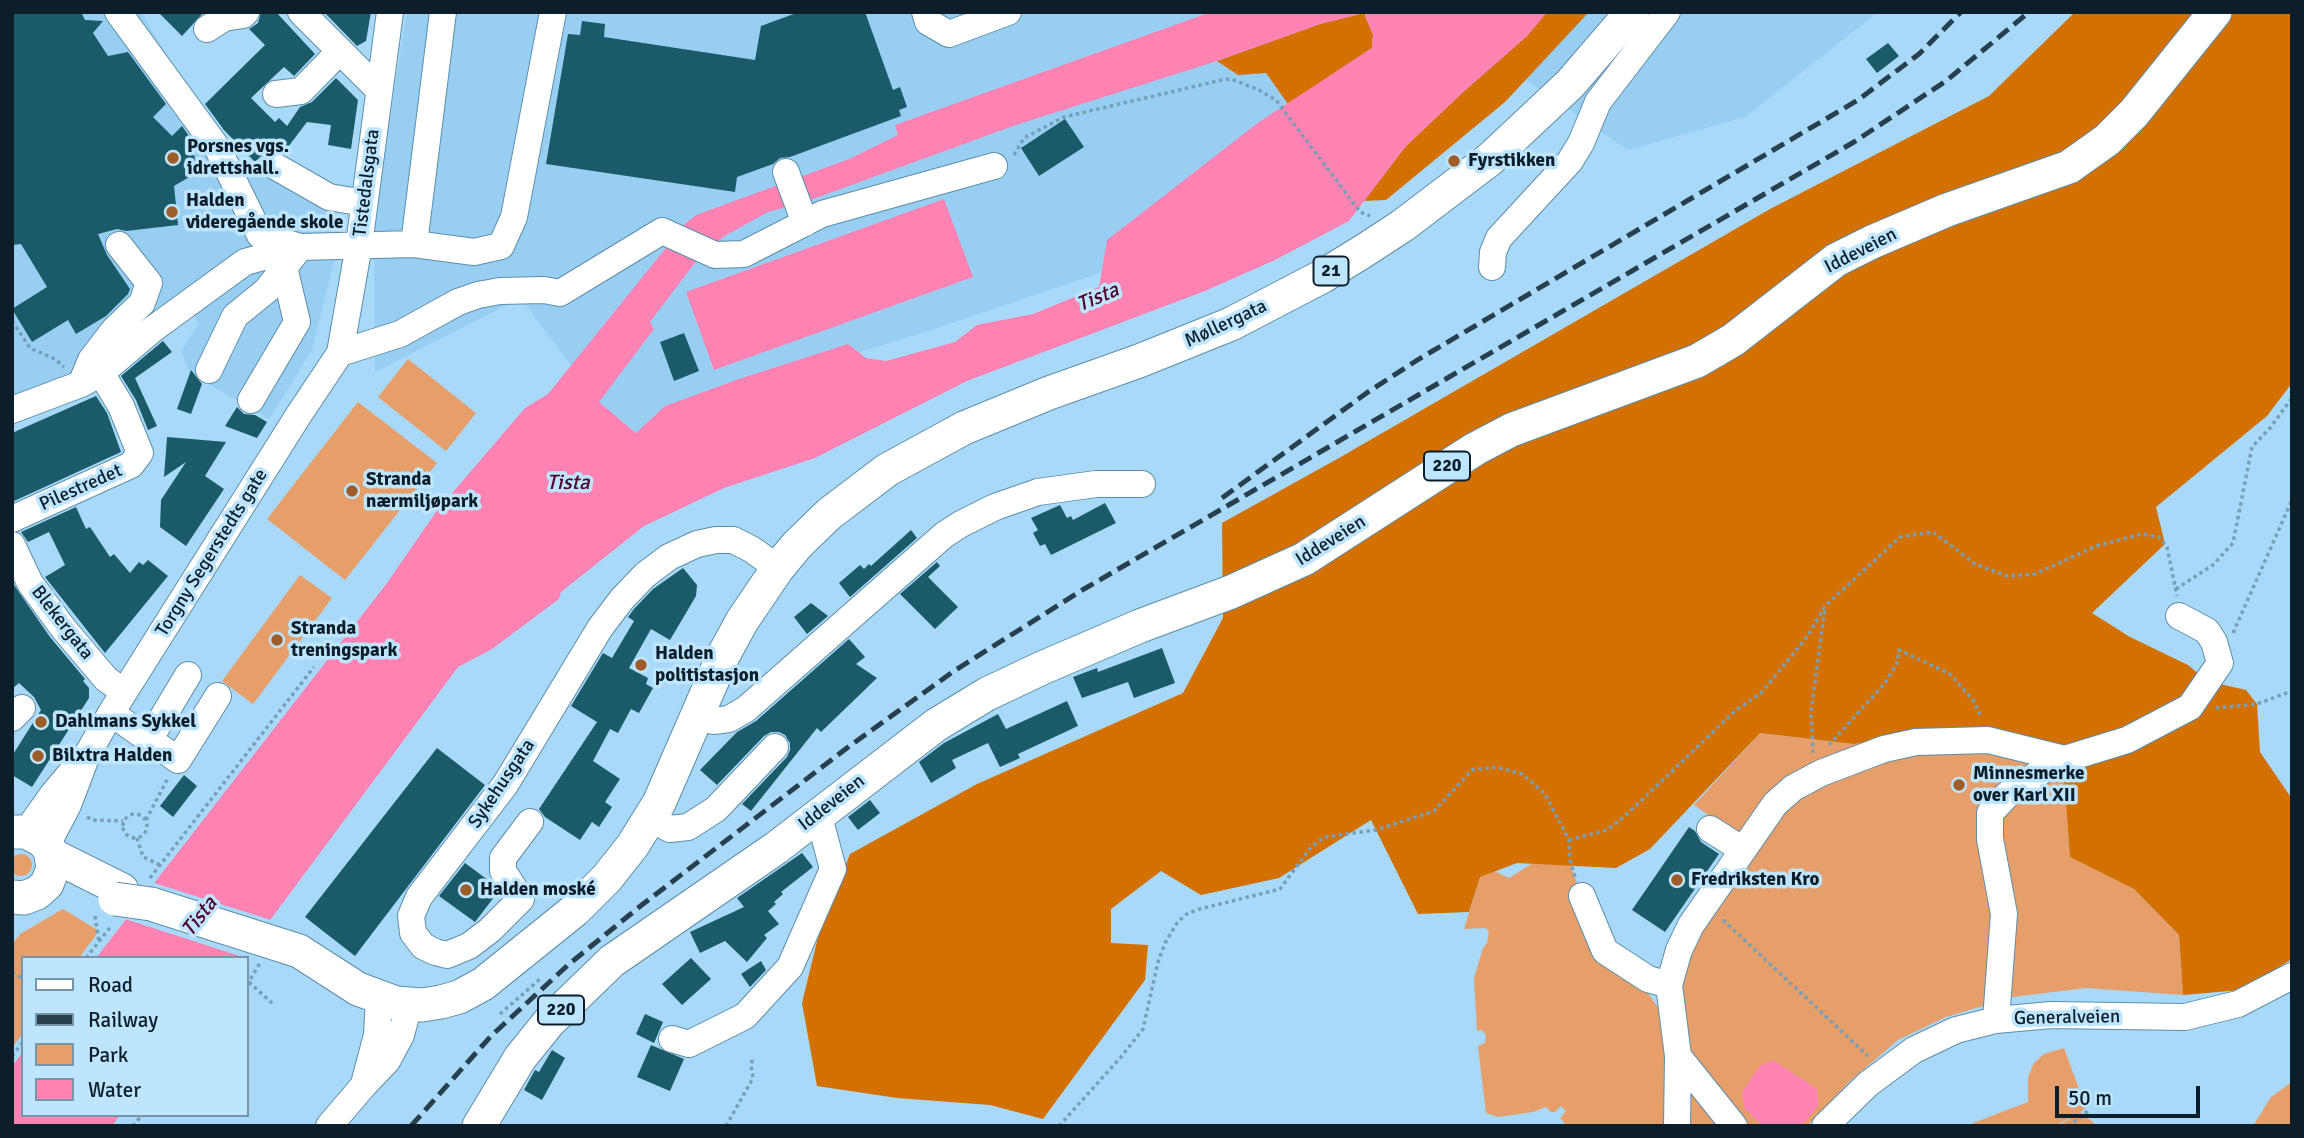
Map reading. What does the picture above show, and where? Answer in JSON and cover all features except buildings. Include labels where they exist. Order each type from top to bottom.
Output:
[{"type":"main road","name":"Møllergata","points":[[778,568],[829,513],[887,470],[923,449],[1003,410],[1184,344],[1231,324],[1323,276],[1402,226],[1489,160],[1530,123],[1570,84],[1632,12]]},
{"type":"main road","name":"Iddeveien","points":[[480,1124],[520,1058],[549,1022],[583,988],[638,942],[719,889],[936,725],[987,694],[1083,650],[1231,592],[1304,559],[1441,470],[1511,430],[1697,361],[1733,340],[1836,260],[1872,242],[1947,210],[2069,167],[2107,140],[2134,113],[2214,12]]},
{"type":"main road","name":"21","points":[[393,1002],[432,1004],[459,997],[507,967],[591,895],[633,845],[650,818],[723,656],[742,621],[778,568]]},
{"type":"main road","points":[[34,841],[112,898]]},
{"type":"main road","points":[[23,898],[52,873],[34,841]]},
{"type":"main road","points":[[23,898],[112,898],[151,904],[274,951],[299,951],[342,980],[393,1002]]},
{"type":"street","points":[[118,12],[218,149],[260,235],[292,257]]},
{"type":"street","points":[[207,29],[224,18],[243,15],[246,12]]},
{"type":"street","name":"Tistedalsgata","points":[[340,353],[359,245],[390,12]]},
{"type":"street","points":[[414,244],[443,12]]},
{"type":"street","points":[[12,410],[98,374],[153,329],[245,261],[292,257],[359,245],[414,244],[474,252],[501,246],[514,217],[554,12]]},
{"type":"street","points":[[925,12],[929,22],[949,33],[1008,12]]},
{"type":"street","points":[[1492,267],[1493,253],[1499,238],[1570,161],[1581,143],[1598,102],[1667,12]]},
{"type":"street","points":[[309,15],[379,90]]},
{"type":"street","points":[[276,94],[301,91],[340,51]]},
{"type":"street","points":[[273,165],[329,197],[364,202]]},
{"type":"street","points":[[340,353],[400,334],[458,302],[478,295],[500,291],[544,290],[560,293],[662,232],[715,256],[744,254],[802,216],[822,214],[994,166]]},
{"type":"street","points":[[786,172],[802,216]]},
{"type":"street","points":[[98,374],[90,359],[114,330],[142,303],[149,283],[120,245]]},
{"type":"street","points":[[209,370],[235,316],[267,290],[292,257]]},
{"type":"street","points":[[251,400],[297,322],[292,257]]},
{"type":"street","name":"Torgny Segerstedts gate","points":[[34,841],[68,805],[87,755],[118,702],[340,353]]},
{"type":"street","name":"Pilestredet","points":[[12,519],[131,465],[140,453],[121,406],[98,374]]},
{"type":"street","points":[[697,717],[729,719],[746,709],[944,535],[995,506],[1038,492],[1096,484],[1142,484]]},
{"type":"street","name":"Sykehusgata","points":[[530,822],[503,858],[503,871],[521,899],[490,930],[469,946],[447,954],[423,946],[413,933],[411,916],[419,897],[505,785],[600,628],[622,599],[645,575],[669,557],[697,544],[716,540],[733,540],[778,568]]},
{"type":"street","name":"Blekergata","points":[[12,545],[30,583],[106,679],[118,702],[149,740],[178,760]]},
{"type":"street","points":[[1996,1020],[2004,914],[1990,839],[1990,813],[2008,794],[2042,771],[2065,759],[2127,740],[2189,707],[2220,663],[2214,642],[2207,631],[2179,616]]},
{"type":"street","points":[[149,740],[188,675]]},
{"type":"street","points":[[178,760],[218,696]]},
{"type":"street","points":[[1677,1126],[1678,1056],[1669,985],[1679,950],[1691,925],[1775,804],[1793,788],[1821,773],[1884,749],[1916,742],[1988,740],[2065,759]]},
{"type":"street","points":[[650,818],[670,829],[688,827],[716,809],[775,747]]},
{"type":"street","points":[[672,1040],[689,1044],[745,1016],[790,967],[833,869],[821,824],[815,816]]},
{"type":"street","points":[[1710,829],[1743,850]]},
{"type":"street","points":[[1582,896],[1605,951],[1648,979],[1669,985]]},
{"type":"street","name":"Generalveien","points":[[1825,1126],[1885,1071],[1914,1050],[1956,1030],[1996,1020],[2051,1015],[2185,1017],[2238,1004],[2292,976]]},
{"type":"street","points":[[329,1126],[395,1049],[393,1002]]},
{"type":"street","points":[[1678,1056],[1734,1126]]},
{"type":"path","points":[[994,166],[1014,156],[1024,138],[1064,117],[1231,79],[1276,100],[1360,212]]},
{"type":"path","points":[[1367,225],[1375,219]]},
{"type":"path","points":[[12,321],[30,348],[98,374]]},
{"type":"path","points":[[2176,589],[2213,565],[2234,543],[2252,447],[2292,398]]},
{"type":"path","points":[[2220,663],[2292,500]]},
{"type":"path","points":[[1569,841],[1607,830],[1736,710],[1761,693],[1807,637],[1825,606],[1900,537],[1933,532],[1975,564],[2007,576],[2035,574],[2095,546],[2142,534],[2160,537],[2167,547],[2179,616]]},
{"type":"path","points":[[1793,788],[1813,764],[1811,712],[1825,606]]},
{"type":"path","points":[[1829,746],[1885,683],[1897,663],[1899,650],[1950,674],[1973,700],[1985,726],[1988,740],[1990,813]]},
{"type":"path","points":[[137,838],[143,857],[160,865],[314,667]]},
{"type":"path","points":[[2189,707],[2211,709],[2257,704],[2292,691]]},
{"type":"path","points":[[146,820],[134,813],[127,816],[123,821],[123,830],[128,837],[137,838],[144,834],[146,820],[178,760]]},
{"type":"path","points":[[1059,1126],[1143,1029],[1165,943],[1185,915],[1280,889],[1311,847],[1324,837],[1376,830],[1434,811],[1472,770],[1496,767],[1522,774],[1545,794],[1569,841],[1570,860],[1582,896]]},
{"type":"path","points":[[79,813],[93,820],[123,821]]},
{"type":"path","points":[[88,956],[99,942],[95,916],[112,898]]},
{"type":"path","points":[[1706,903],[1885,1071]]},
{"type":"path","points":[[274,951],[248,983],[274,1005]]},
{"type":"path","points":[[500,1014],[540,979]]},
{"type":"path","points":[[726,1126],[753,1078],[753,1057]]},
{"type":"path","points":[[2068,1126],[2088,1111]]},
{"type":"shaded area","name":"Halden videregående skole","points":[[12,12],[141,12],[181,79],[233,155],[322,208],[341,216],[336,254],[312,350],[269,419],[190,373],[181,351],[199,323],[180,292],[94,366],[12,401]]},
{"type":"shaded area","points":[[407,12],[1878,12],[1745,117],[1628,150],[1520,76],[1373,63],[1097,274],[925,332],[679,408],[637,433],[599,403],[521,298],[375,372],[374,215]]},
{"type":"shaded area","points":[[1547,12],[1589,12],[1505,102],[1386,200],[1364,201],[1405,147],[1527,36]]},
{"type":"shaded area","points":[[2075,12],[2292,12],[2292,383],[2267,416],[2156,507],[2165,544],[2092,613],[2130,637],[2188,665],[2207,681],[2246,690],[2257,704],[2260,752],[2292,799],[2292,959],[2241,990],[2183,995],[2179,935],[2134,889],[2070,857],[2062,747],[1960,728],[1854,744],[1760,733],[1650,849],[1616,868],[1517,863],[1480,877],[1469,912],[1418,914],[1371,820],[1279,878],[1201,895],[1161,871],[1111,909],[1111,943],[1148,945],[1145,980],[1043,1119],[990,1105],[897,1098],[817,1086],[802,1003],[819,933],[850,854],[977,784],[1183,693],[1223,618],[1222,523],[1770,209],[1989,96]]},
{"type":"shaded area","points":[[1364,13],[1373,35],[1372,48],[1288,104],[1266,73],[1238,75],[1217,61],[1320,24]]},
{"type":"green space","points":[[408,359],[476,413],[446,451],[378,397]]},
{"type":"green space","name":"Stranda nærmiljøpark","points":[[358,402],[437,463],[345,580],[267,519]]},
{"type":"green space","name":"Stranda treningspark","points":[[300,575],[332,598],[253,704],[222,681]]},
{"type":"green space","points":[[1960,728],[2063,747],[2070,857],[2134,889],[2179,935],[2183,995],[2086,988],[2013,997],[1946,1017],[1898,1040],[1850,1081],[1807,1126],[1681,1126],[1683,980],[1705,918],[1753,846],[1694,805],[1760,733],[1854,744]]},
{"type":"green space","points":[[1563,844],[1603,956],[1647,992],[1660,1010],[1668,1032],[1669,1126],[1567,1126],[1560,1118],[1566,1111],[1561,1106],[1555,1112],[1546,1107],[1533,1112],[1498,1117],[1486,1113],[1478,1046],[1485,1043],[1486,1035],[1482,1030],[1477,1031],[1474,978],[1489,931],[1485,928],[1464,929],[1480,877],[1494,871],[1509,878]]},
{"type":"green space","points":[[21,854],[29,857],[32,865],[29,873],[21,876],[13,873],[10,865],[13,857]]},
{"type":"green space","points":[[63,909],[99,931],[80,956],[21,956],[21,1036],[12,1048],[12,945],[20,934]]},
{"type":"green space","points":[[2064,1048],[2086,1108],[2080,1112],[2098,1126],[2058,1126],[2075,1115],[2055,1126],[1976,1126],[1973,1123],[2028,1102],[2028,1077],[2034,1063],[2044,1054]]},
{"type":"green space","points":[[2292,1082],[2292,1126],[2253,1126],[2271,1097]]},
{"type":"water","name":"Tista","points":[[1211,12],[1547,12],[1527,36],[1405,147],[1349,221],[1275,260],[1205,291],[967,381],[815,458],[724,488],[644,526],[561,592],[559,599],[492,649],[458,667],[243,956],[98,956],[387,583],[436,512],[525,408],[548,394],[686,223],[696,215],[849,159],[898,135],[895,125]],"holes":[[[1364,13],[1373,35],[1372,48],[1259,122],[1107,240],[1099,287],[1033,314],[977,325],[955,342],[886,361],[866,358],[848,344],[665,406],[636,433],[599,402],[654,329],[650,322],[694,264],[723,237],[768,212],[805,202],[1016,125],[1217,61],[1320,24]]]},
{"type":"water","points":[[944,199],[973,277],[714,370],[686,292]]},
{"type":"water","points":[[21,1055],[21,1117],[119,1117],[112,1126],[12,1126],[12,1066]]},
{"type":"water","points":[[1773,1060],[1817,1089],[1818,1106],[1804,1123],[1795,1126],[1763,1126],[1745,1109],[1742,1092],[1760,1066]]},
{"type":"pier","points":[[151,882],[274,921],[248,956],[240,956],[122,918]]},
{"type":"railway","points":[[1222,498],[1368,392],[1419,359],[1858,100],[1919,54],[1961,12]]},
{"type":"railway","points":[[411,1126],[491,1036],[568,965],[643,904],[851,745],[954,671],[1084,589],[1854,142],[1946,81],[2029,12]]},
{"type":"place","name":"Porsnes vgs. idrettshall.","points":[[173,158]]},
{"type":"place","name":"Fyrstikken","points":[[1454,161]]},
{"type":"place","name":"Halden videregående skole","points":[[172,212]]},
{"type":"place","name":"Stranda nærmiljøpark","points":[[352,491]]},
{"type":"place","name":"Stranda treningspark","points":[[277,640]]},
{"type":"place","name":"Halden politistasjon","points":[[641,665]]},
{"type":"place","name":"Dahlmans Sykkel","points":[[41,722]]},
{"type":"place","name":"Bilxtra Halden","points":[[38,756]]},
{"type":"place","name":"Minnesmerke over Karl XII","points":[[1959,785]]},
{"type":"place","name":"Fredriksten Kro","points":[[1677,880]]},
{"type":"place","name":"Halden moské","points":[[466,890]]}]
